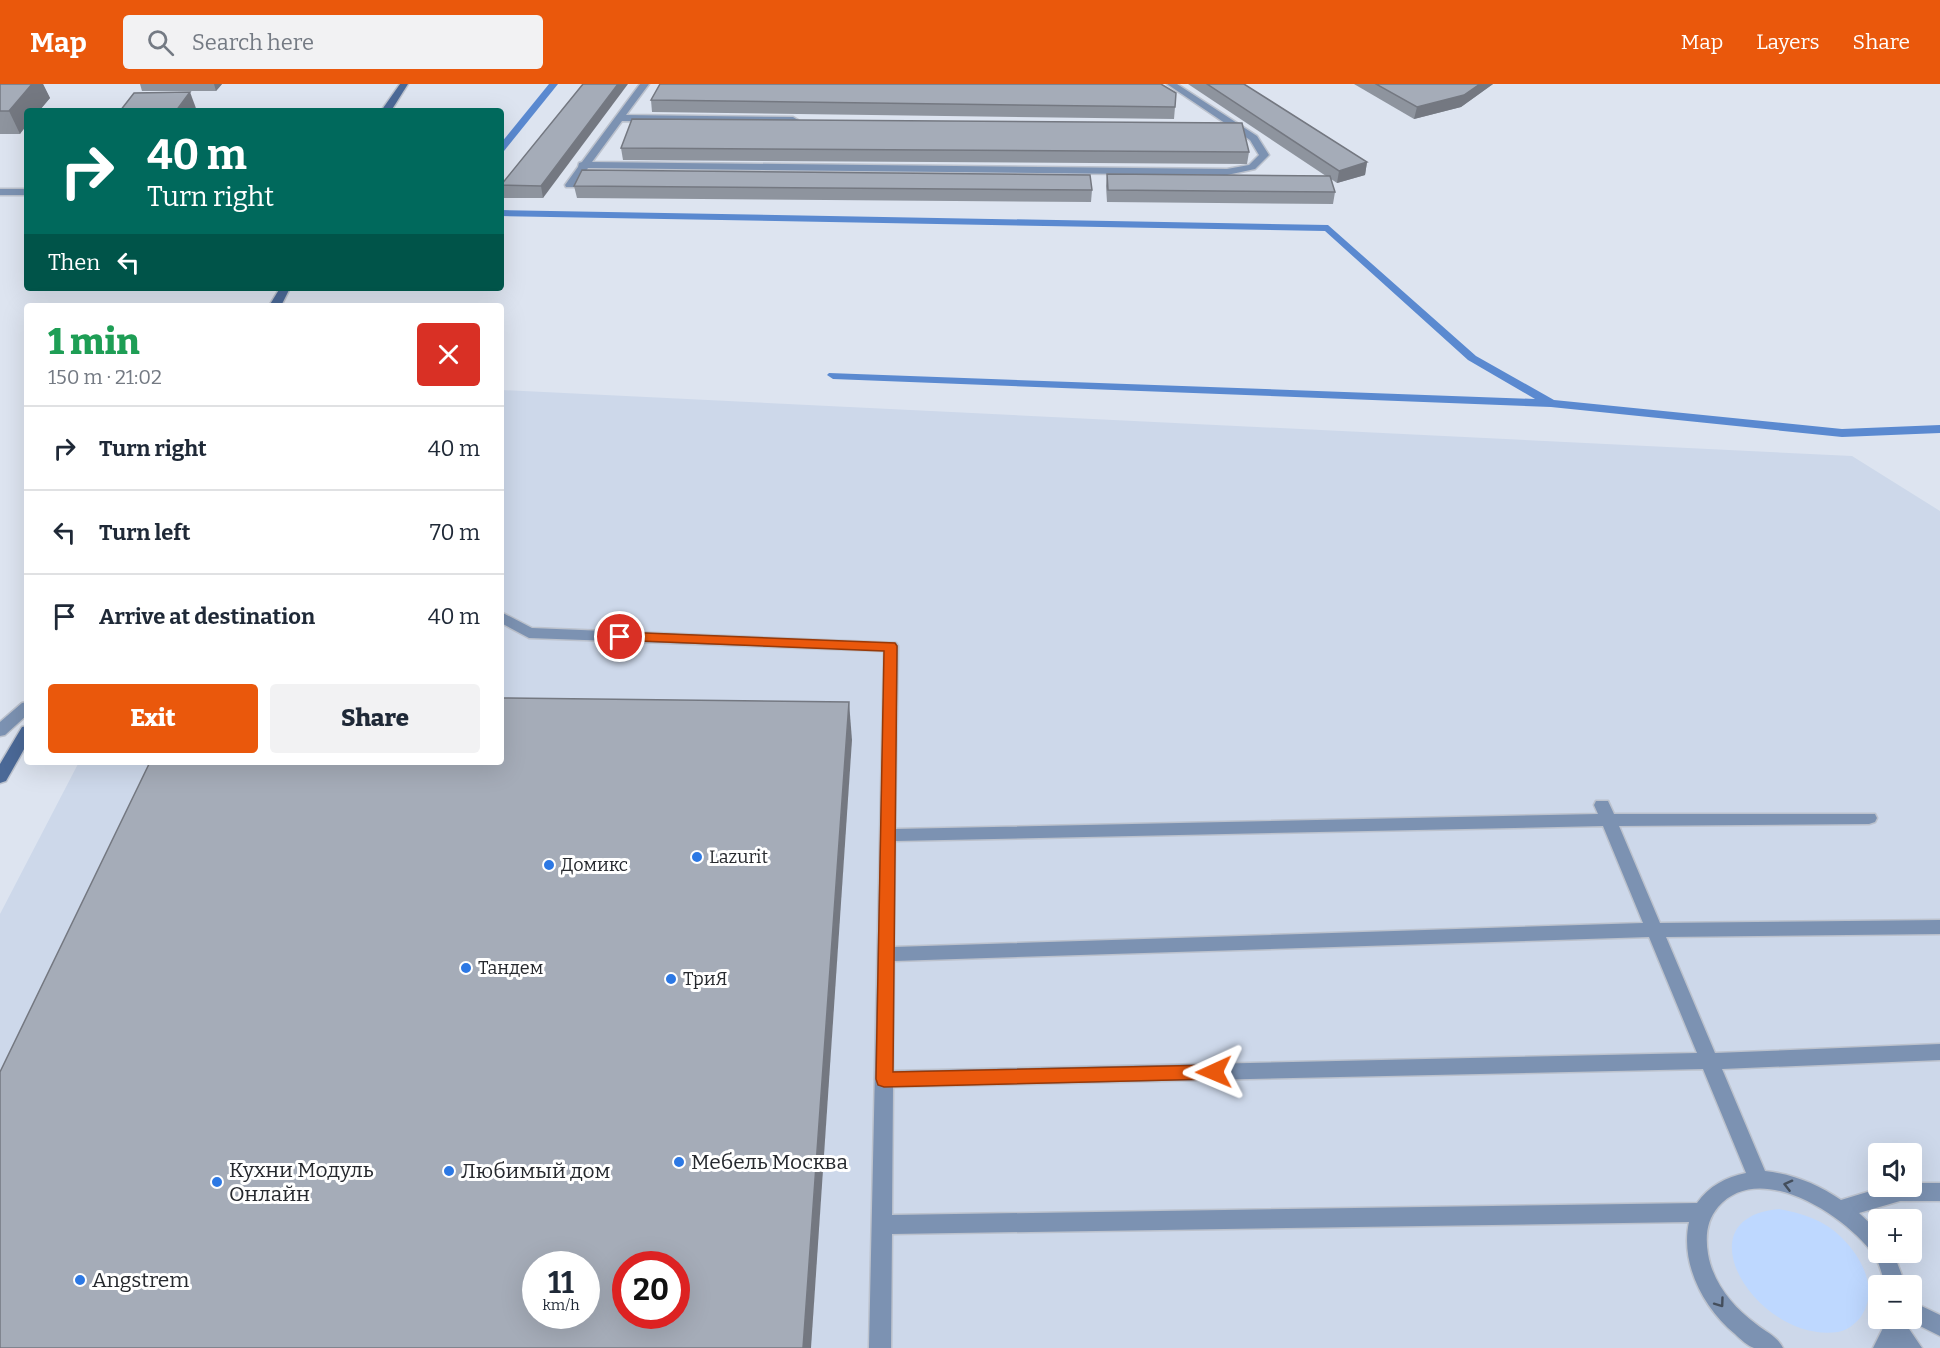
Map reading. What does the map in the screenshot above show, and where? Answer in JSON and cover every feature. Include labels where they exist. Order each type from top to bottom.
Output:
[{"type":"main road","points":[[388,108],[404,84]]},
{"type":"main road","points":[[0,777],[24,736]]},
{"type":"lane","points":[[570,185],[582,165],[645,84]]},
{"type":"lane","points":[[582,165],[1227,172],[1252,167],[1264,155],[1254,138],[1171,84]]},
{"type":"lane","points":[[620,118],[809,120]]},
{"type":"lane","points":[[1213,126],[1236,126]]},
{"type":"lane","points":[[0,192],[24,192]]},
{"type":"lane","points":[[504,619],[529,633],[891,646],[880,1348]]},
{"type":"lane","points":[[0,731],[24,710]]},
{"type":"lane","points":[[887,835],[1605,813],[1869,818]]},
{"type":"lane","points":[[1605,813],[1759,1180]]},
{"type":"lane","points":[[885,954],[1654,930],[1940,927]]},
{"type":"lane","points":[[884,1079],[1709,1061],[1940,1052]]},
{"type":"lane","points":[[1772,1348],[1749,1334],[1725,1311],[1708,1286],[1698,1258],[1696,1234],[1702,1212],[1715,1196],[1735,1184],[1759,1180],[1786,1184],[1814,1193],[1841,1209],[1868,1233]]},
{"type":"lane","points":[[1841,1209],[1900,1192],[1940,1192]]},
{"type":"lane","points":[[882,1225],[1702,1212]]},
{"type":"lane","points":[[1922,1317],[1940,1326]]},
{"type":"lane","points":[[1884,1348],[1894,1329]]},
{"type":"lane","points":[[1900,1329],[1911,1348]]},
{"type":"shaded area","points":[[504,390],[1852,456],[1940,511],[1940,1348],[0,1348],[0,914],[77,765],[504,765]]},
{"type":"shaded area","points":[[1779,1209],[1804,1215],[1820,1222],[1841,1237],[1856,1254],[1866,1275],[1868,1297],[1866,1308],[1860,1318],[1847,1329],[1838,1332],[1809,1331],[1781,1319],[1758,1301],[1741,1278],[1732,1255],[1735,1234],[1749,1217]]},
{"type":"building","points":[[0,84],[32,84],[9,111],[0,111]]},
{"type":"building","points":[[583,84],[618,84],[541,186],[504,185],[504,181]]},
{"type":"building","points":[[660,84],[1161,84],[1176,93],[1175,107],[651,100]]},
{"type":"building","points":[[1207,84],[1244,84],[1367,162],[1339,171]]},
{"type":"building","points":[[1376,84],[1480,84],[1464,95],[1417,107]]},
{"type":"building","points":[[190,92],[178,108],[122,108],[134,93]]},
{"type":"building","points":[[632,119],[1242,123],[1249,152],[621,148]]},
{"type":"building","points":[[582,170],[1090,175],[1092,190],[574,186]]},
{"type":"building","points":[[1107,174],[1330,176],[1335,192],[1108,190]]},
{"type":"building","name":"Тандем","points":[[504,698],[849,702],[803,1348],[0,1348],[0,1072],[149,765],[504,765]]},
{"type":"waterway","points":[[504,145],[554,84]]},
{"type":"waterway","points":[[504,213],[1328,228],[1472,358],[1551,403]]},
{"type":"waterway","points":[[833,375],[1551,403]]},
{"type":"waterway","points":[[1551,403],[1842,433],[1940,429]]},
{"type":"place","name":"Lazurit","points":[[697,857]]},
{"type":"place","name":"Домикс","points":[[549,865]]},
{"type":"place","name":"Тандем","points":[[466,968]]},
{"type":"place","name":"ТриЯ","points":[[671,979]]},
{"type":"place","name":"Мебель Москва","points":[[679,1162]]},
{"type":"place","name":"Любимый дом","points":[[449,1171]]},
{"type":"place","name":"Кухни Модуль Онлайн","points":[[217,1182]]},
{"type":"place","name":"Angstrem","points":[[80,1280]]},
{"type":"route","points":[[620,637],[891,646],[884,1079],[1214,1072]]}]
